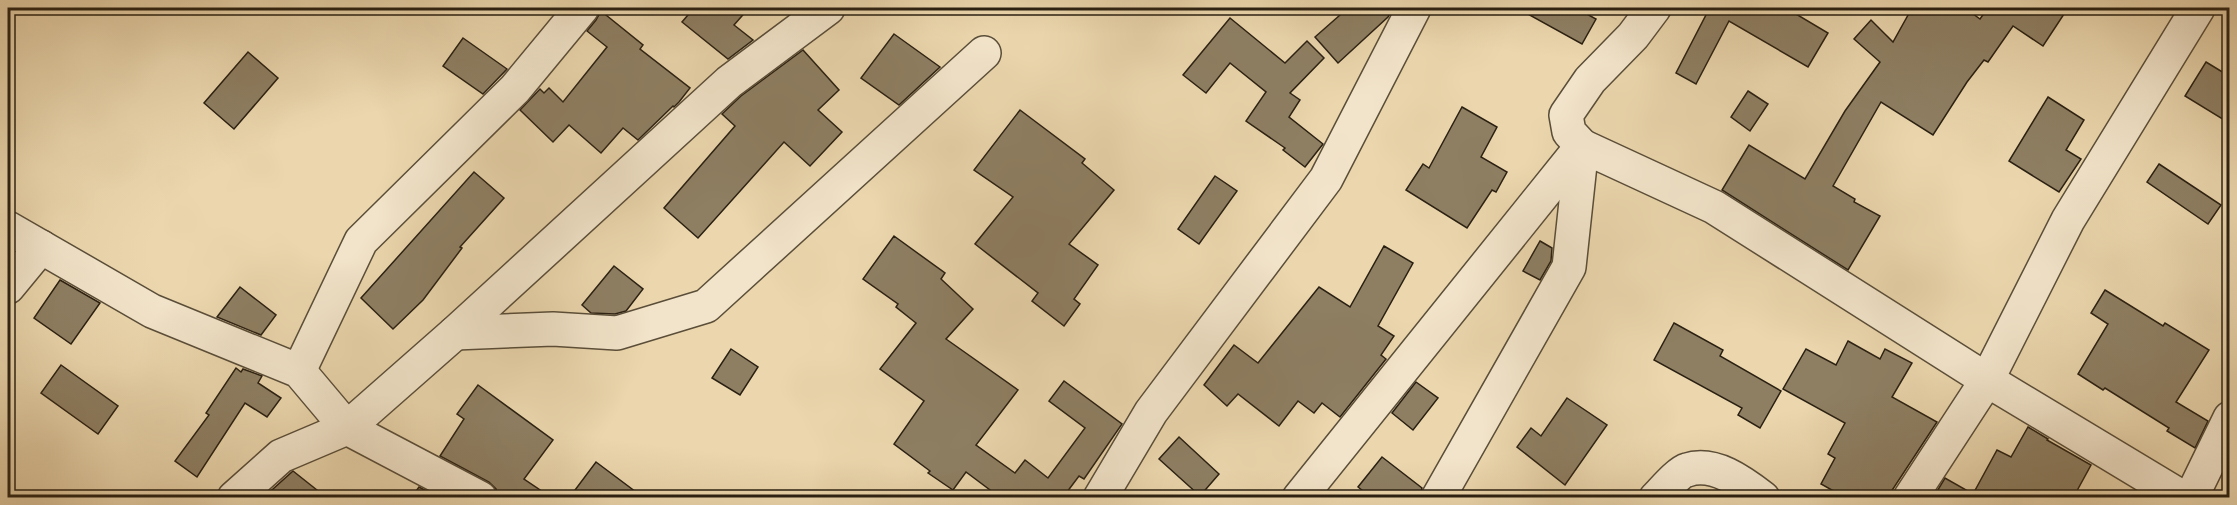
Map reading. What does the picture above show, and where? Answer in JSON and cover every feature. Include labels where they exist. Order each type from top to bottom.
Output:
[{"type":"street","points":[[299,371],[361,241],[515,89],[582,8]]},
{"type":"street","points":[[234,498],[281,456],[348,428],[455,333],[729,81],[828,8]]},
{"type":"street","points":[[1100,498],[1151,412],[1326,179],[1414,8]]},
{"type":"street","points":[[1654,8],[1633,36],[1590,80],[1566,116],[1569,132],[1582,146],[1714,207],[1987,380],[2183,498]]},
{"type":"street","points":[[1910,498],[1987,380],[2068,220],[2198,8]]},
{"type":"street","points":[[455,333],[553,329],[617,333],[706,306],[984,53]]},
{"type":"street","points":[[1299,498],[1582,146]]},
{"type":"street","points":[[1438,498],[1569,267],[1582,146]]},
{"type":"street","points":[[8,228],[152,311],[299,371],[348,428],[480,498]]},
{"type":"street","points":[[8,287],[41,247]]},
{"type":"street","points":[[2191,498],[2229,418]]},
{"type":"street","points":[[1656,498],[1685,470],[1707,467],[1741,481],[1763,498]]},
{"type":"building","points":[[694,8],[749,8],[734,25],[753,40],[728,59],[682,22]]},
{"type":"building","points":[[1348,8],[1393,8],[1388,17],[1338,63],[1315,37]]},
{"type":"building","points":[[1517,8],[1576,8],[1596,19],[1582,44]]},
{"type":"building","points":[[1707,8],[1786,8],[1828,33],[1808,67],[1729,21],[1696,84],[1676,73],[1709,9]]},
{"type":"building","points":[[1912,8],[1965,8],[1980,19],[1987,9],[1985,8],[2068,8],[2043,46],[2013,26],[1988,62],[1984,60],[1967,82],[1933,135],[1881,102],[1833,186],[1855,199],[1854,202],[1880,216],[1848,270],[1722,190],[1749,145],[1805,179],[1845,111],[1880,62],[1854,39],[1871,20],[1893,42]]},
{"type":"building","points":[[601,11],[643,45],[640,49],[690,88],[674,107],[638,140],[623,128],[601,153],[569,125],[553,142],[520,110],[540,89],[544,93],[549,88],[563,102],[607,47],[587,31]]},
{"type":"building","points":[[1230,18],[1285,63],[1307,41],[1324,58],[1290,93],[1300,100],[1289,117],[1323,144],[1305,167],[1283,150],[1285,148],[1246,121],[1266,92],[1230,63],[1206,93],[1183,75]]},
{"type":"building","points":[[894,34],[940,67],[899,105],[861,78]]},
{"type":"building","points":[[463,38],[507,69],[483,94],[443,66]]},
{"type":"building","points":[[803,50],[839,90],[818,110],[842,132],[810,166],[784,142],[698,238],[664,208],[735,126],[722,114],[741,96]]},
{"type":"building","points":[[248,52],[278,78],[234,129],[204,103]]},
{"type":"building","points":[[2206,62],[2229,76],[2229,123],[2185,96]]},
{"type":"building","points":[[1748,91],[1768,104],[1750,131],[1731,117]]},
{"type":"building","points":[[2048,97],[2084,120],[2066,150],[2081,159],[2059,192],[2009,161]]},
{"type":"building","points":[[1462,107],[1497,127],[1481,157],[1507,172],[1496,192],[1492,190],[1467,228],[1406,190],[1423,164],[1429,168]]},
{"type":"building","points":[[1020,110],[1085,159],[1082,163],[1114,190],[1069,244],[1098,265],[1074,299],[1080,304],[1064,326],[1032,301],[1038,293],[975,244],[1013,197],[974,170]]},
{"type":"building","points":[[2159,164],[2221,205],[2208,224],[2147,182]]},
{"type":"building","points":[[474,172],[504,198],[460,247],[462,248],[423,300],[393,329],[361,298]]},
{"type":"building","points":[[1215,176],[1237,191],[1199,244],[1178,229]]},
{"type":"building","points":[[894,236],[945,273],[941,279],[973,309],[946,339],[1018,390],[976,445],[1015,473],[1025,460],[1048,478],[1085,428],[1049,401],[1064,381],[1122,424],[1084,479],[1079,476],[1067,492],[1074,498],[997,498],[998,496],[966,472],[953,490],[928,473],[930,471],[894,444],[924,401],[880,369],[916,323],[896,307],[898,304],[863,279]]},
{"type":"building","points":[[1540,241],[1552,248],[1551,261],[1540,280],[1523,271]]},
{"type":"building","points":[[1384,246],[1413,263],[1378,326],[1394,336],[1381,355],[1386,359],[1340,417],[1322,403],[1314,413],[1298,401],[1279,426],[1238,394],[1227,406],[1204,385],[1234,345],[1258,363],[1319,287],[1350,307]]},
{"type":"building","points":[[614,266],[643,289],[626,311],[615,314],[591,313],[582,305]]},
{"type":"building","points":[[60,280],[100,303],[71,344],[34,318]]},
{"type":"building","points":[[240,287],[276,315],[261,335],[217,317]]},
{"type":"building","points":[[2105,290],[2163,326],[2165,323],[2209,350],[2176,402],[2208,421],[2195,448],[2167,431],[2169,428],[2078,374],[2108,324],[2091,313]]},
{"type":"building","points":[[1674,323],[1723,350],[1720,356],[1781,391],[1760,428],[1738,415],[1742,408],[1654,360]]},
{"type":"building","points":[[1848,341],[1880,359],[1885,349],[1912,363],[1892,397],[1937,422],[1887,498],[1846,498],[1821,484],[1835,458],[1828,454],[1845,423],[1783,389],[1806,349],[1836,365]]},
{"type":"building","points":[[731,349],[758,367],[740,395],[712,378]]},
{"type":"building","points":[[61,365],[118,406],[98,434],[41,393]]},
{"type":"building","points":[[236,368],[241,372],[243,369],[262,376],[258,383],[281,398],[267,417],[245,403],[197,477],[175,461],[209,415],[206,413]]},
{"type":"building","points":[[1416,382],[1438,398],[1413,430],[1392,413]]},
{"type":"building","points":[[478,385],[553,440],[524,479],[552,498],[499,498],[496,489],[489,482],[440,456],[464,419],[457,414]]},
{"type":"building","points":[[1567,398],[1607,425],[1565,485],[1517,447],[1531,428],[1541,436]]},
{"type":"building","points":[[2028,427],[2091,465],[2073,498],[1933,498],[1945,478],[1973,494],[1997,450],[2011,457]]},
{"type":"building","points":[[1179,437],[1219,474],[1200,496],[1159,459]]},
{"type":"building","points":[[1382,457],[1422,488],[1419,498],[1372,498],[1358,487]]},
{"type":"building","points":[[596,462],[644,498],[569,498]]},
{"type":"building","points":[[293,471],[327,498],[263,498]]},
{"type":"building","points":[[419,487],[439,498],[411,498]]}]
